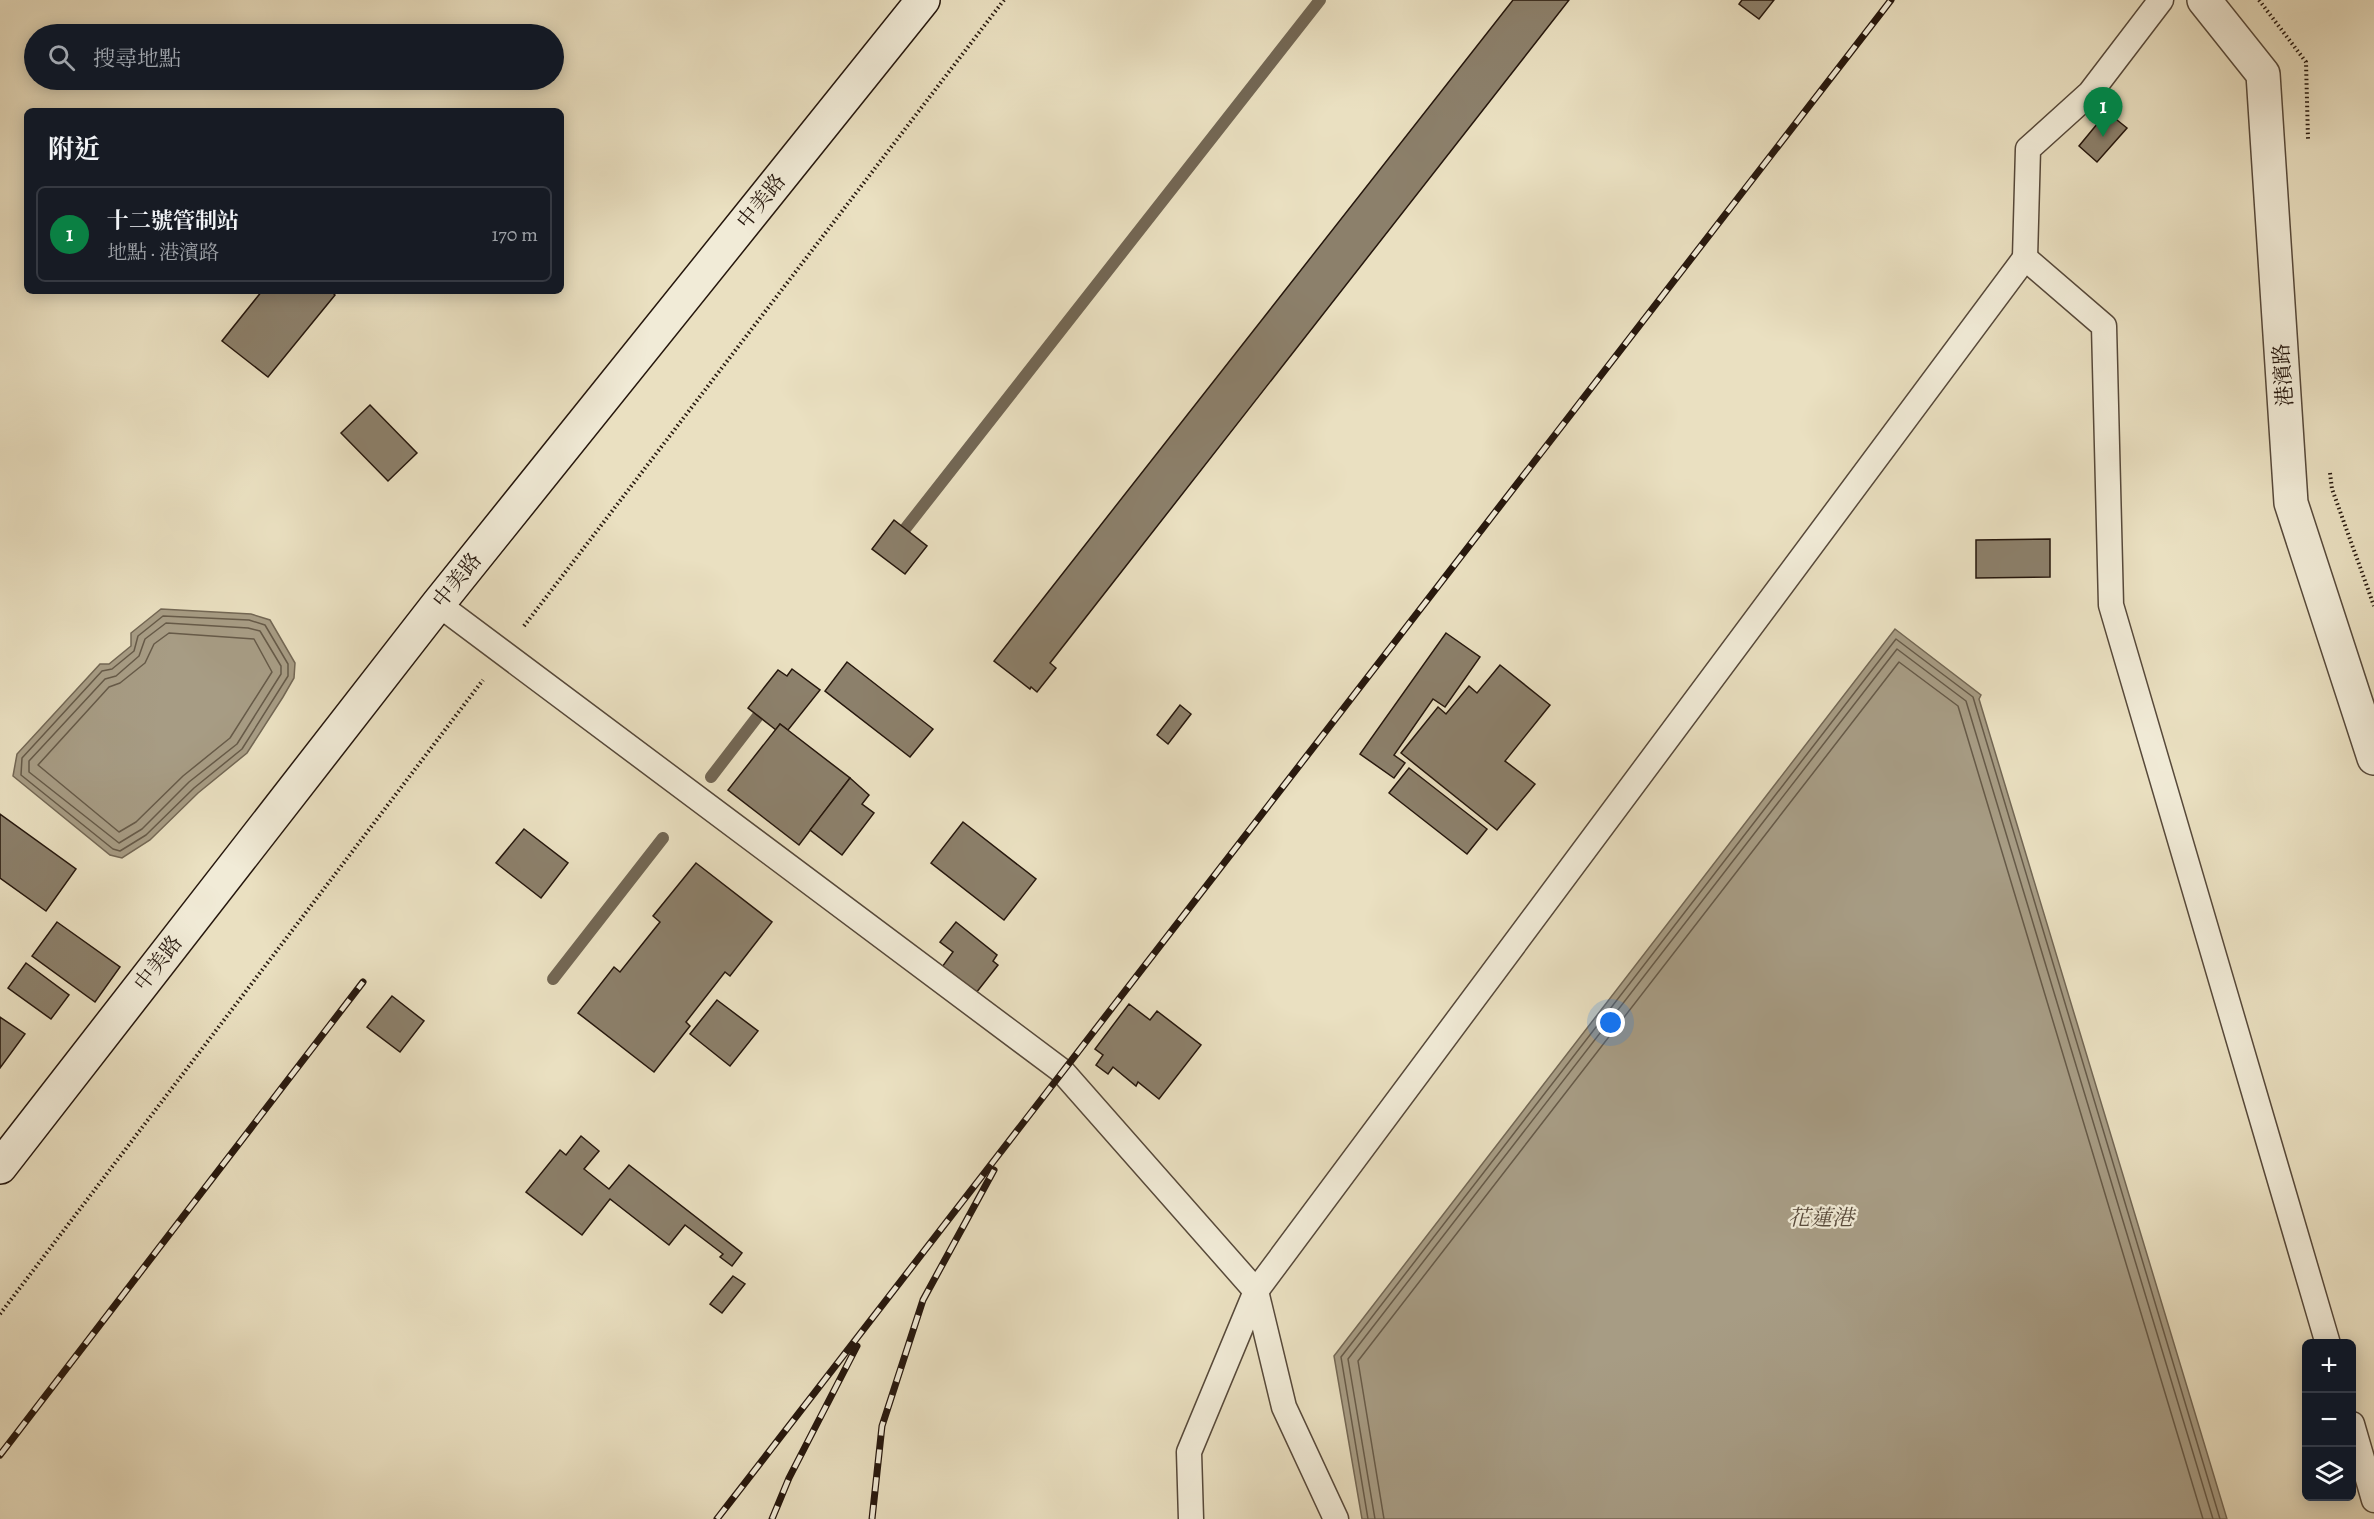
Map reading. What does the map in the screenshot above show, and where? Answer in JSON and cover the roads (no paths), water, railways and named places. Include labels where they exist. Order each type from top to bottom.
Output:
[{"type":"main road","name":"中美路","points":[[0,1167],[438,604],[923,0]]},
{"type":"main road","name":"港濱路","points":[[2204,0],[2263,74],[2291,503],[2374,758]]},
{"type":"lane","points":[[1191,1519],[1189,1452],[1256,1291],[2025,258],[2028,149],[2090,93],[2161,0]]},
{"type":"lane","points":[[2025,258],[2104,326],[2111,605],[2327,1339]]},
{"type":"lane","points":[[438,604],[1062,1071],[1256,1291],[1284,1407],[1336,1519]]},
{"type":"lane","points":[[2356,1438],[2374,1500]]},
{"type":"water","points":[[161,609],[251,614],[270,620],[295,663],[294,678],[247,753],[198,793],[150,840],[122,858],[110,855],[13,776],[17,754],[100,664],[109,664],[131,646],[131,633]]},
{"type":"water","name":"花蓮港","points":[[1895,629],[1981,695],[1979,699],[2227,1519],[1362,1519],[1334,1356]]},
{"type":"waterway","points":[[905,529],[1320,0]]},
{"type":"waterway","points":[[711,777],[758,716]]},
{"type":"waterway","points":[[553,979],[663,838]]},
{"type":"railway","points":[[717,1519],[1891,0]]},
{"type":"railway","points":[[0,1455],[363,982]]},
{"type":"railway","points":[[872,1519],[882,1426],[923,1300],[994,1170]]},
{"type":"railway","points":[[772,1519],[789,1478],[857,1346]]},
{"type":"place","name":"十二號管制站","points":[[2103,137]]}]
